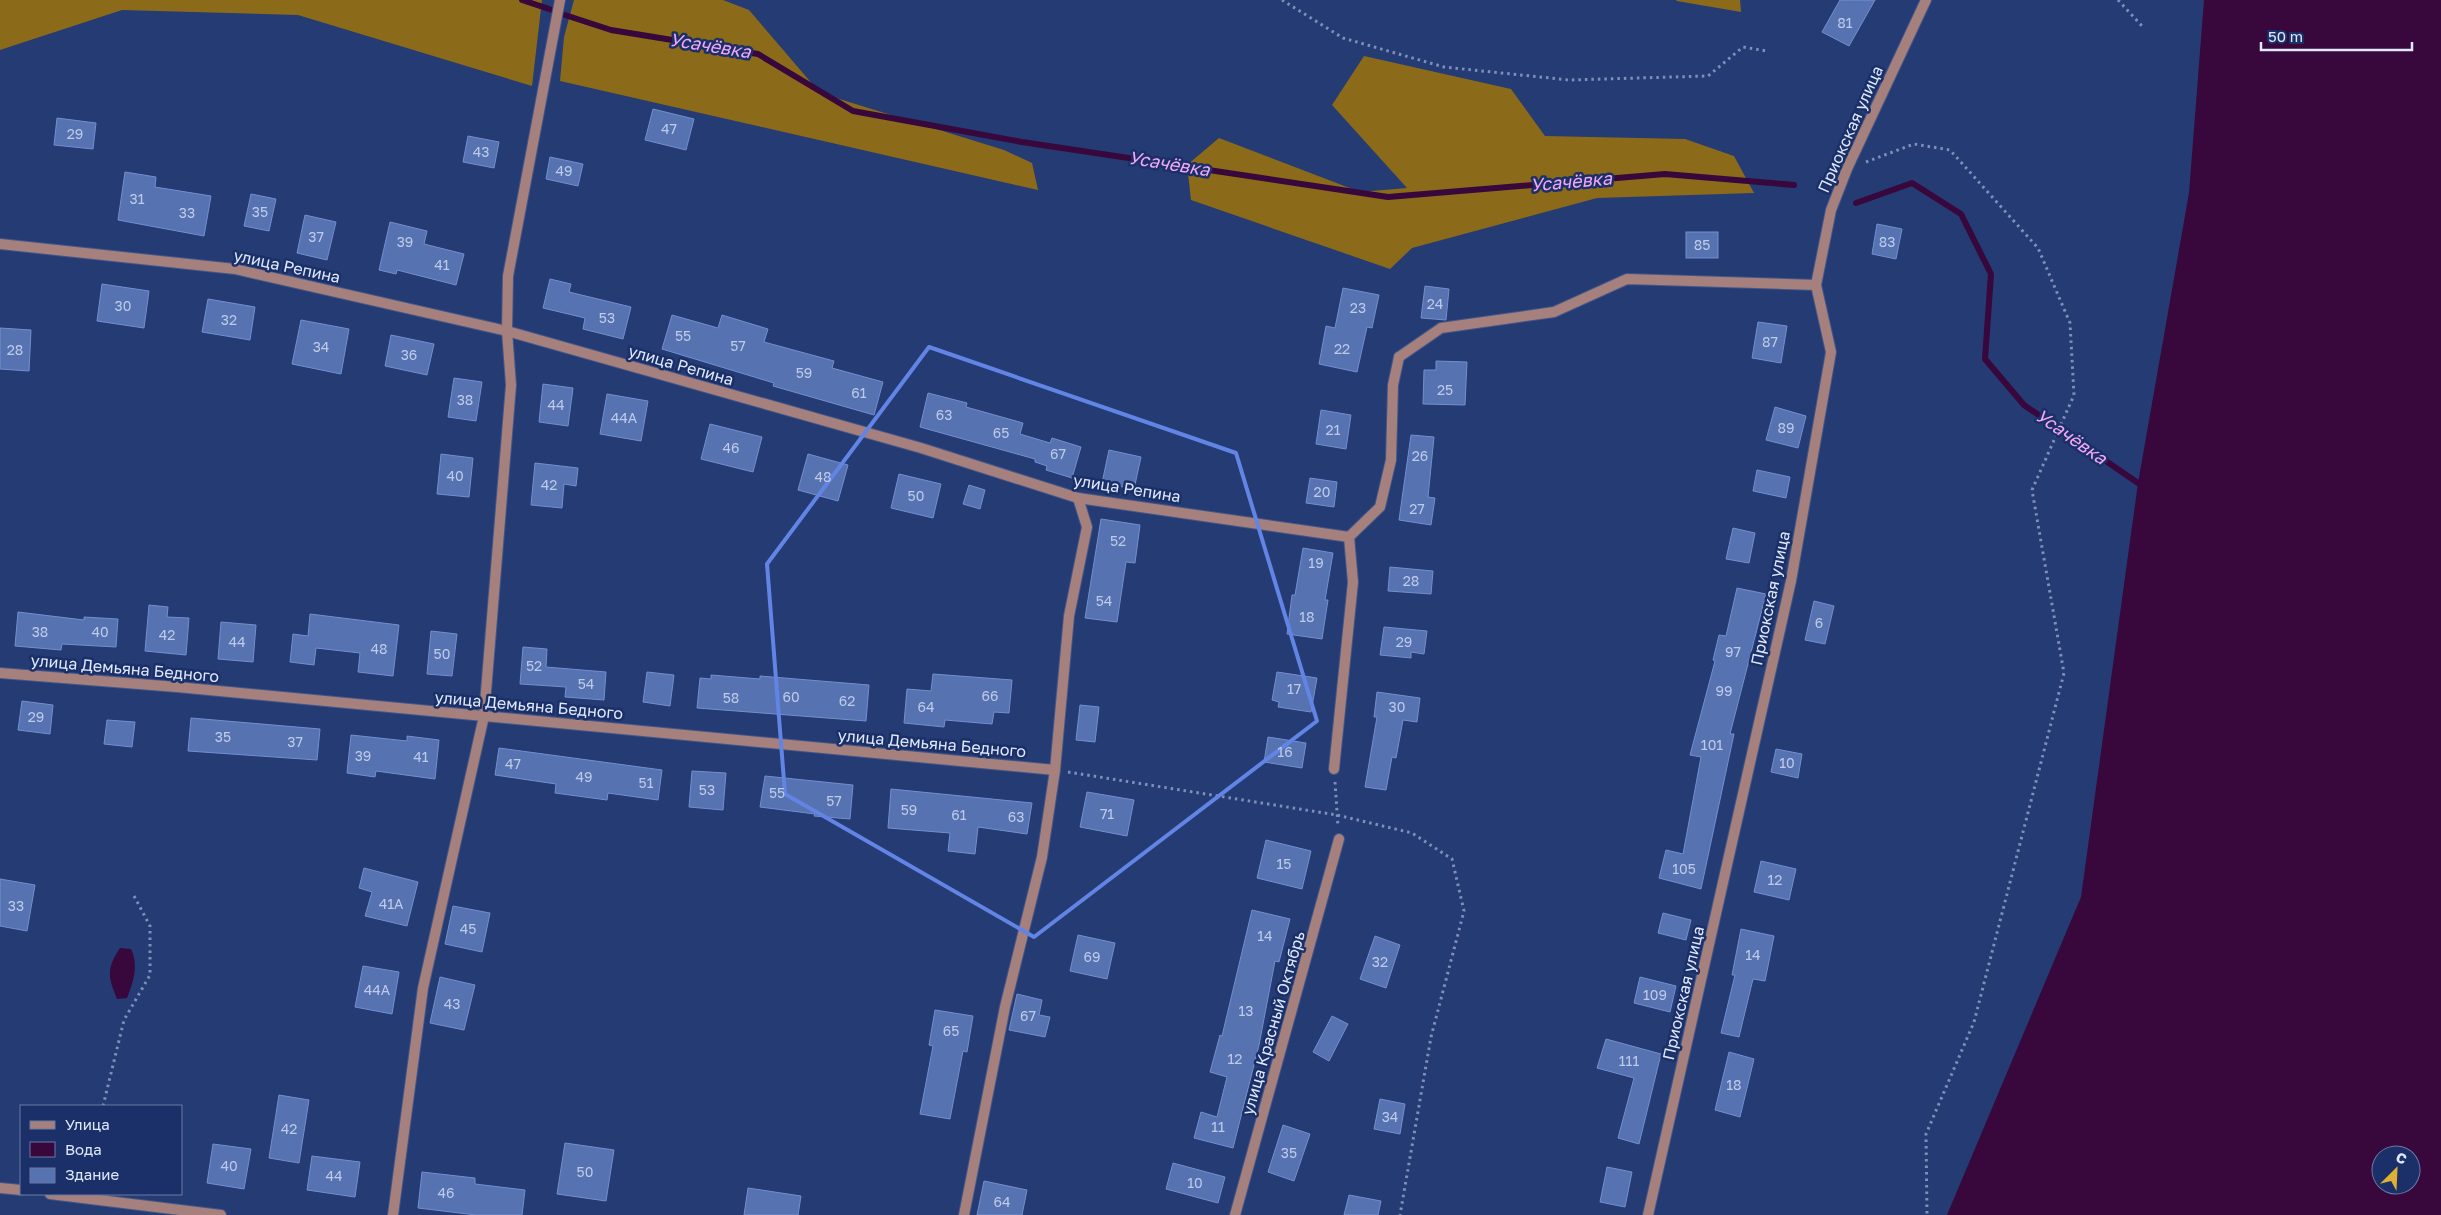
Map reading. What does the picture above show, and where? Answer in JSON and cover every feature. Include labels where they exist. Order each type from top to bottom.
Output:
[{"type":"street","points":[[393,1215],[423,988],[484,716],[511,385],[507,331],[508,276],[560,0]]},
{"type":"street","name":"Приокская улица","points":[[1648,1215],[1791,581],[1831,352],[1816,285],[1831,210],[1847,169],[1926,0]]},
{"type":"street","name":"улица Репина","points":[[0,244],[235,269],[507,331],[921,448],[1078,498],[1349,537]]},
{"type":"street","points":[[1334,769],[1353,582],[1349,537],[1380,507],[1391,460],[1393,385],[1399,357],[1441,328],[1554,312],[1627,279],[1816,285]]},
{"type":"street","points":[[964,1215],[1005,1007],[1042,857],[1055,770],[1069,616],[1087,527],[1078,498]]},
{"type":"street","name":"улица Демьяна Бедного","points":[[0,673],[1055,770]]},
{"type":"street","name":"улица Красный Октябрь","points":[[1235,1215],[1339,839]]},
{"type":"street","points":[[0,1188],[20,1190]]},
{"type":"street","points":[[58,1195],[221,1215]]},
{"type":"path","points":[[1282,0],[1343,38],[1444,67],[1569,80],[1708,76],[1743,47],[1767,51]]},
{"type":"path","points":[[2118,0],[2142,26]]},
{"type":"path","points":[[1847,169],[1914,144],[1950,150],[2038,248],[2070,322],[2074,395],[2032,490],[2064,674],[1974,1022],[1926,1134],[1927,1215]]},
{"type":"path","points":[[1334,769],[1339,839]]},
{"type":"path","points":[[1055,770],[1337,815],[1412,833],[1452,859],[1464,911],[1431,1037],[1400,1215]]},
{"type":"path","points":[[103,1105],[124,1020],[150,975],[150,926],[133,894]]},
{"type":"highlighted area","points":[[929,347],[1236,453],[1317,721],[1034,937],[785,794],[767,564]]},
{"type":"shaded area","points":[[0,0],[542,0],[532,86],[298,15],[122,10],[0,50]]},
{"type":"shaded area","points":[[574,0],[723,0],[749,10],[820,93],[1004,150],[1032,163],[1038,190],[560,81],[564,37]]},
{"type":"shaded area","points":[[1740,0],[1741,12],[1677,1]]},
{"type":"shaded area","points":[[1364,56],[1511,89],[1545,136],[1685,139],[1734,156],[1754,193],[1597,198],[1412,248],[1390,269],[1191,200],[1187,165],[1219,138],[1360,192],[1407,188],[1332,105]]},
{"type":"water","points":[[2204,0],[2441,0],[2441,1215],[1947,1215],[2081,897],[2138,483],[2189,193]]},
{"type":"water","points":[[120,948],[131,949],[135,968],[127,998],[117,999],[110,979],[110,973],[112,962]]},
{"type":"building","points":[[1840,0],[1875,0],[1849,46],[1822,32]]},
{"type":"building","points":[[653,109],[694,119],[686,150],[645,140]]},
{"type":"building","points":[[57,118],[96,123],[93,149],[54,145]]},
{"type":"building","points":[[468,136],[499,142],[494,168],[463,162]]},
{"type":"building","points":[[550,157],[583,164],[578,186],[546,179]]},
{"type":"building","points":[[125,172],[156,177],[155,187],[211,196],[204,236],[118,220]]},
{"type":"building","points":[[251,194],[276,199],[269,231],[244,226]]},
{"type":"building","points":[[305,215],[336,222],[327,260],[297,253]]},
{"type":"building","points":[[390,222],[427,231],[424,244],[464,254],[456,285],[397,270],[396,274],[379,270]]},
{"type":"building","points":[[1877,224],[1902,229],[1896,259],[1872,254]]},
{"type":"building","points":[[1686,232],[1718,232],[1718,258],[1686,258]]},
{"type":"building","points":[[550,279],[571,284],[569,292],[631,307],[623,339],[583,329],[585,318],[543,308]]},
{"type":"building","points":[[102,284],[149,291],[144,328],[97,321]]},
{"type":"building","points":[[1425,286],[1449,289],[1446,320],[1421,318]]},
{"type":"building","points":[[1343,288],[1379,295],[1372,328],[1367,327],[1357,372],[1319,364],[1326,326],[1335,328]]},
{"type":"building","points":[[208,299],[255,307],[250,340],[202,332]]},
{"type":"building","points":[[672,315],[718,328],[722,315],[768,329],[764,342],[834,361],[832,368],[883,382],[874,415],[773,386],[774,383],[662,349]]},
{"type":"building","points":[[301,320],[349,329],[341,374],[292,364]]},
{"type":"building","points":[[1758,322],[1787,326],[1781,363],[1752,358]]},
{"type":"building","points":[[0,328],[31,330],[29,371],[0,369]]},
{"type":"building","points":[[391,335],[434,344],[427,375],[385,366]]},
{"type":"building","points":[[1436,361],[1467,362],[1465,405],[1423,404],[1424,370],[1436,370]]},
{"type":"building","points":[[454,378],[482,382],[476,421],[448,417]]},
{"type":"building","points":[[543,384],[573,388],[568,426],[539,422]]},
{"type":"building","points":[[928,393],[967,403],[966,407],[1023,423],[1020,434],[1050,443],[1052,438],[1081,447],[1072,478],[1046,470],[1047,466],[1035,462],[1035,459],[920,427]]},
{"type":"building","points":[[607,394],[648,401],[641,441],[600,434]]},
{"type":"building","points":[[1775,407],[1806,416],[1798,448],[1766,440]]},
{"type":"building","points":[[1321,410],[1351,415],[1346,449],[1316,444]]},
{"type":"building","points":[[710,424],[762,437],[753,472],[701,459]]},
{"type":"building","points":[[1411,435],[1434,437],[1428,497],[1435,498],[1431,525],[1399,520]]},
{"type":"building","points":[[1109,450],[1141,457],[1134,489],[1102,483]]},
{"type":"building","points":[[441,454],[473,458],[469,497],[437,494]]},
{"type":"building","points":[[808,454],[848,465],[838,501],[798,490]]},
{"type":"building","points":[[535,463],[578,468],[576,486],[564,484],[562,508],[531,505]]},
{"type":"building","points":[[1757,470],[1790,477],[1786,498],[1753,491]]},
{"type":"building","points":[[899,474],[941,484],[933,518],[891,508]]},
{"type":"building","points":[[1310,478],[1337,482],[1334,507],[1306,503]]},
{"type":"building","points":[[969,485],[985,490],[980,509],[963,504]]},
{"type":"building","points":[[1101,519],[1140,525],[1135,563],[1126,562],[1117,622],[1085,618]]},
{"type":"building","points":[[1733,528],[1755,533],[1749,563],[1726,559]]},
{"type":"building","points":[[1303,548],[1333,553],[1325,600],[1328,600],[1322,639],[1287,634],[1292,595],[1295,595]]},
{"type":"building","points":[[1390,567],[1433,571],[1431,594],[1388,591]]},
{"type":"building","points":[[1737,588],[1766,594],[1730,734],[1734,734],[1701,889],[1659,878],[1666,850],[1683,854],[1701,757],[1690,755],[1715,661],[1713,660],[1719,635],[1726,636]]},
{"type":"building","points":[[1814,601],[1834,606],[1825,644],[1805,640]]},
{"type":"building","points":[[149,605],[168,607],[167,617],[189,618],[186,655],[145,651]]},
{"type":"building","points":[[18,612],[84,620],[84,617],[118,619],[116,647],[62,644],[61,650],[15,646]]},
{"type":"building","points":[[310,614],[399,625],[393,676],[358,672],[360,653],[316,648],[314,665],[290,662],[293,634],[308,636]]},
{"type":"building","points":[[221,622],[256,625],[253,662],[218,659]]},
{"type":"building","points":[[1384,627],[1427,631],[1424,654],[1411,652],[1411,658],[1380,655]]},
{"type":"building","points":[[431,631],[457,634],[452,676],[427,674]]},
{"type":"building","points":[[523,647],[547,649],[546,667],[606,672],[604,700],[565,697],[566,687],[520,684]]},
{"type":"building","points":[[647,672],[674,675],[670,706],[643,702]]},
{"type":"building","points":[[1277,672],[1317,678],[1311,712],[1278,707],[1279,702],[1272,700]]},
{"type":"building","points":[[933,674],[1012,680],[1009,713],[994,712],[992,724],[945,720],[944,727],[904,723],[907,689],[931,691]]},
{"type":"building","points":[[711,675],[760,679],[760,676],[869,685],[866,721],[697,708],[700,678],[711,679]]},
{"type":"building","points":[[1377,692],[1420,698],[1417,722],[1403,720],[1396,758],[1392,757],[1386,790],[1365,787],[1377,717],[1374,717]]},
{"type":"building","points":[[22,701],[53,705],[50,734],[18,730]]},
{"type":"building","points":[[1080,705],[1099,707],[1095,742],[1076,740]]},
{"type":"building","points":[[191,718],[320,729],[317,760],[188,751]]},
{"type":"building","points":[[107,720],[135,722],[132,747],[104,744]]},
{"type":"building","points":[[351,735],[407,741],[407,736],[439,740],[435,779],[376,771],[375,777],[347,773]]},
{"type":"building","points":[[1268,737],[1306,743],[1302,768],[1264,762]]},
{"type":"building","points":[[499,748],[662,770],[658,800],[608,793],[607,800],[555,793],[556,784],[495,775]]},
{"type":"building","points":[[1776,749],[1802,754],[1798,778],[1771,772]]},
{"type":"building","points":[[692,771],[726,773],[723,810],[689,807]]},
{"type":"building","points":[[765,776],[853,785],[850,819],[814,816],[815,814],[760,807]]},
{"type":"building","points":[[891,789],[1032,803],[1027,834],[978,827],[975,854],[948,851],[950,833],[888,828]]},
{"type":"building","points":[[1087,792],[1134,800],[1127,836],[1080,827]]},
{"type":"building","points":[[1266,840],[1311,851],[1302,889],[1257,878]]},
{"type":"building","points":[[1761,861],[1796,869],[1789,900],[1754,892]]},
{"type":"building","points":[[364,868],[418,882],[407,926],[365,916],[372,892],[359,888]]},
{"type":"building","points":[[0,879],[35,885],[27,931],[0,926]]},
{"type":"building","points":[[453,906],[490,913],[482,952],[445,944]]},
{"type":"building","points":[[1252,910],[1290,919],[1279,962],[1275,961],[1259,1045],[1233,1148],[1194,1138],[1201,1112],[1217,1117],[1227,1077],[1210,1072],[1220,1035],[1222,1036]]},
{"type":"building","points":[[1663,913],[1691,920],[1686,940],[1658,933]]},
{"type":"building","points":[[1741,929],[1774,936],[1765,981],[1753,979],[1739,1037],[1721,1033],[1735,975],[1732,975]]},
{"type":"building","points":[[1078,935],[1115,943],[1107,979],[1070,971]]},
{"type":"building","points":[[1375,936],[1400,945],[1386,988],[1360,979]]},
{"type":"building","points":[[363,966],[399,972],[392,1014],[355,1007]]},
{"type":"building","points":[[440,977],[475,985],[464,1030],[430,1023]]},
{"type":"building","points":[[1640,977],[1676,986],[1670,1012],[1634,1003]]},
{"type":"building","points":[[1017,994],[1042,1000],[1039,1015],[1050,1017],[1045,1037],[1009,1030]]},
{"type":"building","points":[[935,1010],[973,1016],[967,1052],[963,1051],[950,1119],[920,1114],[933,1046],[929,1045]]},
{"type":"building","points":[[1332,1016],[1348,1024],[1329,1061],[1313,1052]]},
{"type":"building","points":[[1606,1039],[1661,1054],[1639,1144],[1618,1138],[1634,1078],[1597,1068]]},
{"type":"building","points":[[1729,1052],[1754,1059],[1740,1117],[1715,1110]]},
{"type":"building","points":[[279,1095],[309,1100],[299,1163],[269,1158]]},
{"type":"building","points":[[1380,1099],[1405,1104],[1400,1134],[1374,1129]]},
{"type":"building","points":[[1283,1125],[1310,1134],[1294,1181],[1268,1172]]},
{"type":"building","points":[[565,1143],[614,1150],[606,1201],[557,1194]]},
{"type":"building","points":[[213,1144],[251,1149],[244,1189],[207,1183]]},
{"type":"building","points":[[312,1156],[360,1162],[355,1197],[307,1190]]},
{"type":"building","points":[[1173,1163],[1225,1177],[1218,1203],[1166,1189]]},
{"type":"building","points":[[1607,1167],[1632,1172],[1625,1207],[1600,1202]]},
{"type":"building","points":[[422,1172],[475,1178],[475,1184],[525,1190],[522,1215],[476,1215],[418,1208]]},
{"type":"building","points":[[984,1181],[1027,1190],[1022,1215],[977,1215]]},
{"type":"building","points":[[748,1188],[801,1196],[798,1215],[744,1215]]},
{"type":"building","points":[[1349,1195],[1381,1201],[1378,1215],[1344,1215]]},
{"type":"waterway","name":"Усачёвка","points":[[522,0],[552,10]]},
{"type":"waterway","name":"Усачёвка","points":[[565,15],[611,30],[758,54],[853,111],[1022,142],[1388,197],[1665,174],[1794,185]]},
{"type":"waterway","name":"Усачёвка","points":[[1856,203],[1912,183],[1961,214],[1991,274],[1985,359],[2024,405],[2138,483],[2146,484]]}]
